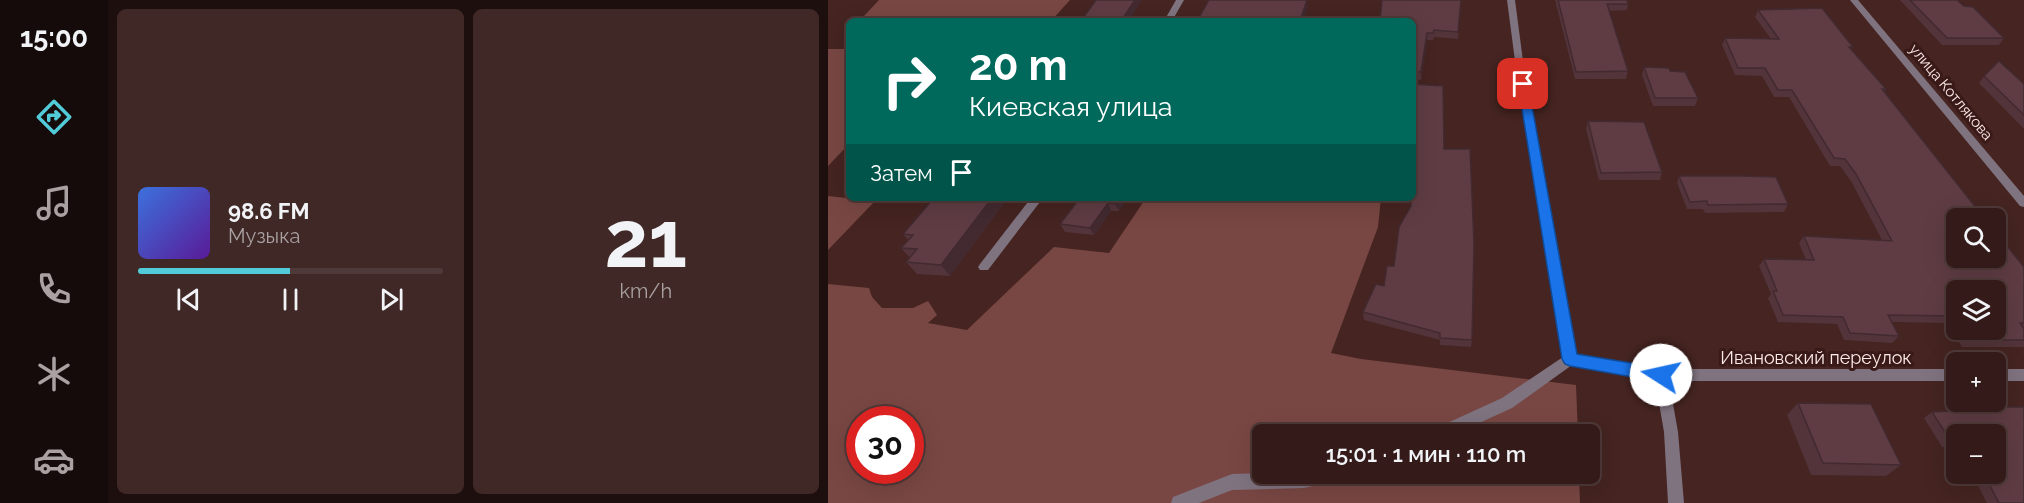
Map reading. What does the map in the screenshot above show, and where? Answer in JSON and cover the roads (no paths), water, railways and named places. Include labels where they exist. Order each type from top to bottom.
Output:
[{"type":"street","points":[[1170,18],[1180,0]]},
{"type":"street","points":[[1461,424],[1507,403],[1570,359],[1511,0]]},
{"type":"street","name":"улица Котлякова","points":[[1854,0],[2024,203]]},
{"type":"street","points":[[984,267],[1035,201]]},
{"type":"street","name":"Ивановский переулок","points":[[1570,359],[1661,375],[1946,375]]},
{"type":"street","points":[[1661,375],[1671,432],[1676,503]]},
{"type":"street","points":[[2006,375],[2024,375]]},
{"type":"street","points":[[1179,503],[1232,482],[1252,481]]}]
